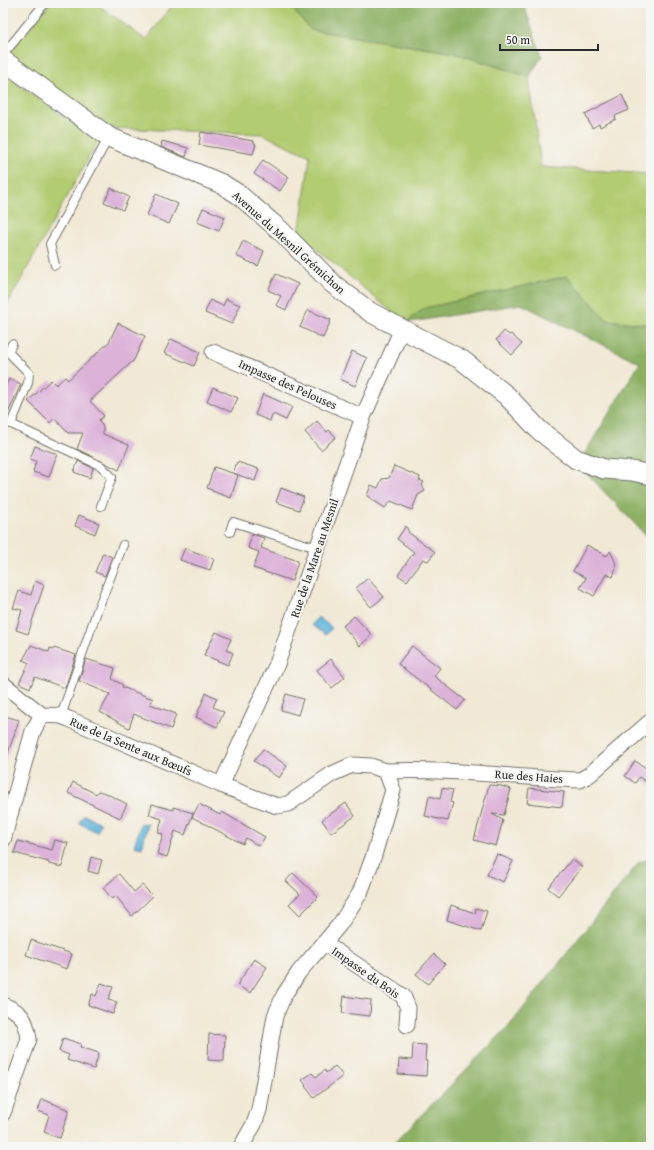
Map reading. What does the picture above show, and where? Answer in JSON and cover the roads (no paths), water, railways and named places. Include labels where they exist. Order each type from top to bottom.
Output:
[{"type":"street","name":"Avenue du Mesnil Grémichon","points":[[3,60],[109,137],[222,184],[238,194],[280,230],[333,284],[370,312],[462,360],[507,396],[539,430],[576,459],[604,469],[632,471],[651,475]]},
{"type":"street","name":"Rue de la Mare au Mesnil","points":[[221,784],[277,664],[363,417],[402,329]]},
{"type":"street","name":"Impasse des Pelouses","points":[[213,352],[363,417]]},
{"type":"street","points":[[3,684],[10,688],[27,704],[42,715],[33,731],[3,840]]},
{"type":"street","name":"Rue de la Sente aux Bœufs","points":[[42,715],[61,716],[276,806],[288,804],[332,774],[352,765],[371,766],[386,771]]},
{"type":"street","name":"Rue des Haies","points":[[386,771],[415,770],[479,772],[580,780],[651,721]]},
{"type":"street","points":[[241,1147],[254,1124],[259,1110],[275,1016],[284,995],[299,972],[324,943],[360,893],[374,855],[393,790],[386,771]]},
{"type":"street","name":"Impasse du Bois","points":[[324,943],[403,996],[408,1008],[408,1025]]},
{"type":"street","points":[[3,1005],[13,1009],[22,1016],[27,1027],[29,1039],[3,1113]]},
{"type":"lane","points":[[3,56],[45,3]]},
{"type":"lane","points":[[54,265],[50,244],[109,137]]},
{"type":"lane","points":[[12,344],[8,352],[29,374],[28,383],[10,424],[101,466],[112,477],[101,506]]},
{"type":"lane","points":[[230,532],[233,522],[317,548]]},
{"type":"lane","points":[[61,716],[97,611],[123,545]]},
{"type":"water","points":[[318,617],[332,628],[326,635],[312,625]]},
{"type":"water","points":[[84,815],[101,823],[97,832],[79,823]]},
{"type":"water","points":[[141,823],[148,824],[142,848],[134,846]]}]
